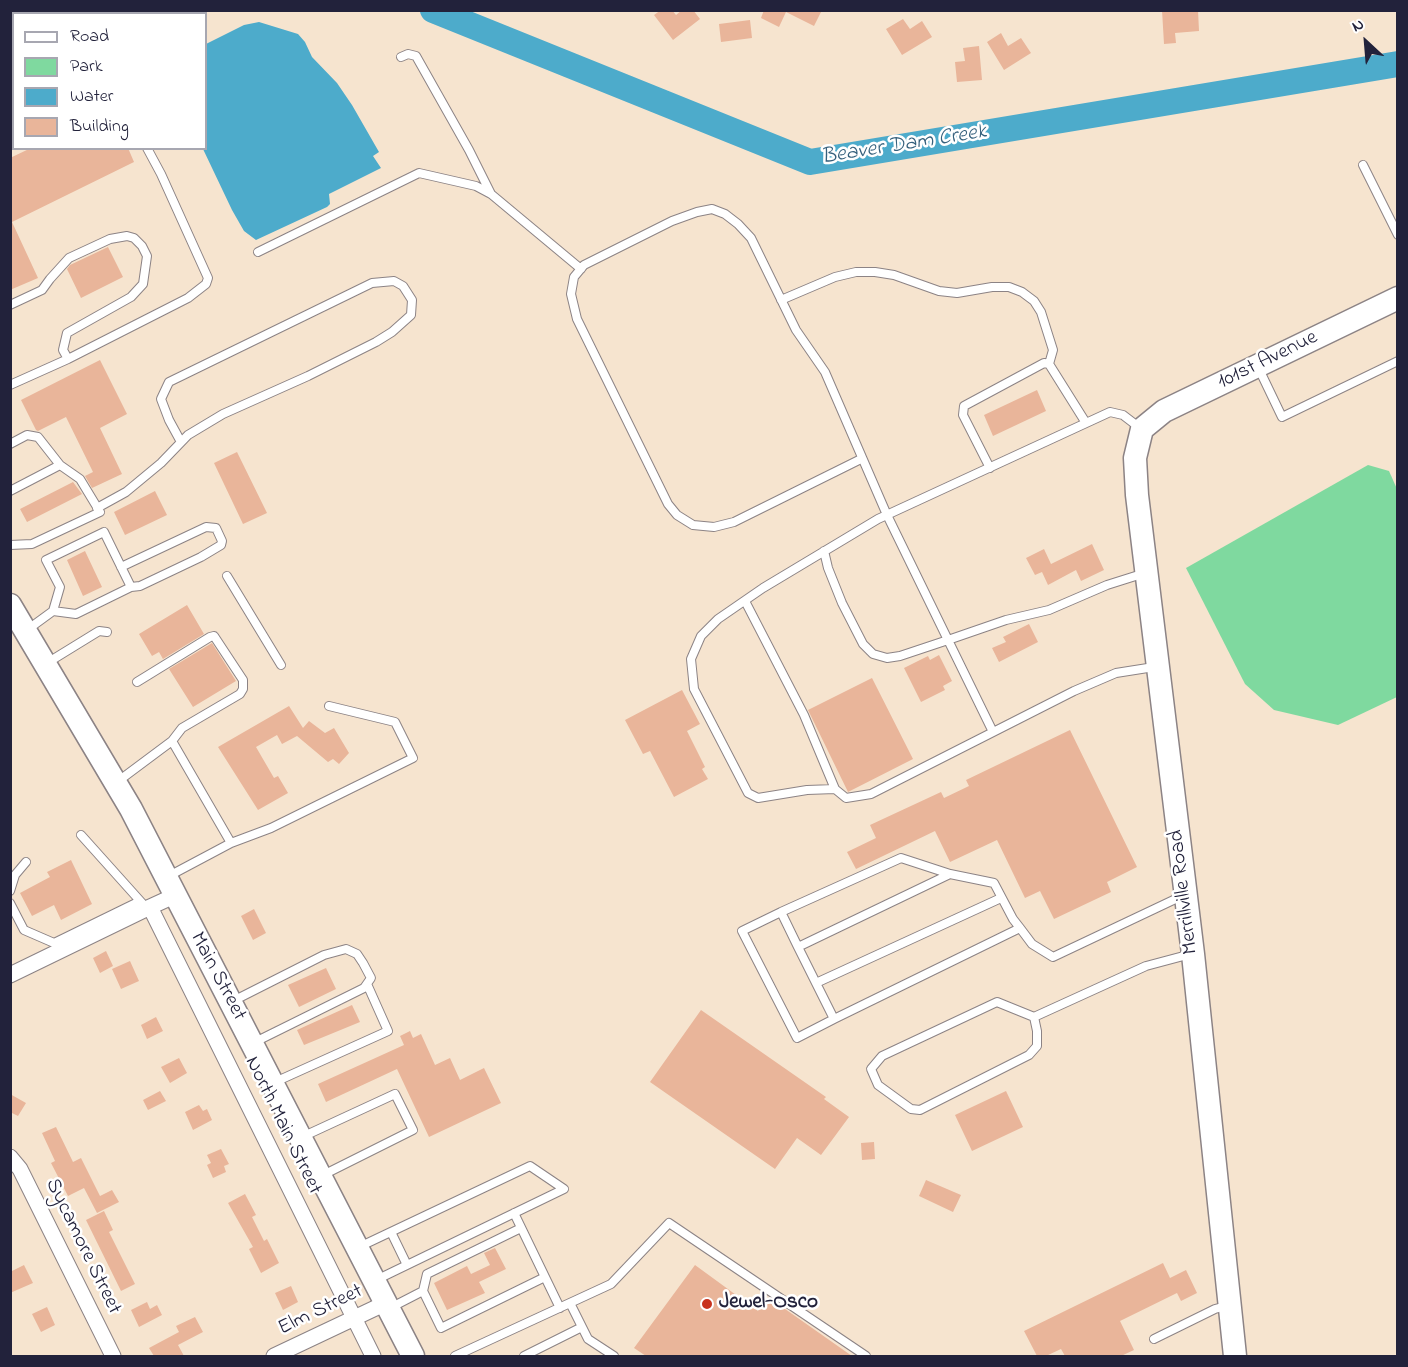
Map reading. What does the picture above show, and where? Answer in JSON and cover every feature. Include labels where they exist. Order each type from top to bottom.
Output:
[{"type":"street","name":"101st Avenue","points":[[1142,429],[1164,411],[1398,298]]},
{"type":"street","name":"Merrillville Road","points":[[1142,429],[1136,458],[1137,495],[1193,954],[1235,1356]]},
{"type":"street","name":"Main Street","points":[[10,605],[131,809],[412,1356]]},
{"type":"street","points":[[10,975],[146,906],[170,887]]},
{"type":"street","name":"North Main Street","points":[[146,906],[373,1356]]},
{"type":"street","name":"Sycamore Street","points":[[10,1157],[20,1169],[113,1356]]},
{"type":"street","name":"Elm Street","points":[[274,1356],[387,1305]]},
{"type":"lane","points":[[401,57],[408,54],[416,56],[491,194]]},
{"type":"lane","points":[[10,385],[68,359],[188,298],[206,284],[208,278],[148,150]]},
{"type":"lane","points":[[1363,165],[1398,235]]},
{"type":"lane","points":[[258,252],[419,173],[476,186],[491,194],[581,269]]},
{"type":"lane","points":[[861,459],[734,522],[714,527],[693,525],[677,515],[668,504],[577,319],[571,294],[574,277],[584,265],[672,221],[697,212],[712,209],[725,214],[751,238],[796,330],[825,372],[887,515],[993,732]]},
{"type":"lane","points":[[10,305],[42,290],[69,258],[110,239],[127,236],[134,238],[142,246],[147,256],[143,284],[131,297],[67,333],[63,350],[68,359]]},
{"type":"lane","points":[[782,300],[827,280],[856,272],[894,275],[939,291],[957,293],[992,287],[1009,287],[1028,296],[1041,312],[1053,350],[1049,364],[1086,423]]},
{"type":"lane","points":[[97,508],[126,492],[161,463],[182,442],[188,435],[223,414],[376,342],[392,332],[411,315],[412,300],[403,286],[394,281],[372,284],[169,382],[161,399],[169,420],[182,442]]},
{"type":"lane","points":[[1258,366],[1282,417],[1398,361]]},
{"type":"lane","points":[[990,468],[963,415],[964,406],[1044,363],[1049,364]]},
{"type":"lane","points":[[835,789],[807,790],[758,798],[748,793],[694,689],[691,659],[701,636],[718,619],[745,601],[824,551],[887,515],[1110,412],[1123,415],[1142,429]]},
{"type":"lane","points":[[10,444],[27,435],[38,437],[60,465],[80,479],[100,512],[32,544],[10,545]]},
{"type":"lane","points":[[10,491],[60,465]]},
{"type":"lane","points":[[53,611],[75,614],[201,557],[221,545],[222,541],[216,528],[206,527],[121,567]]},
{"type":"lane","points":[[26,631],[53,611],[60,587],[46,560],[104,532],[131,587]]},
{"type":"lane","points":[[824,551],[842,603],[863,644],[873,654],[886,658],[900,656],[1006,620],[1049,610],[1107,585],[1147,573]]},
{"type":"lane","points":[[227,576],[281,665]]},
{"type":"lane","points":[[745,601],[804,716],[835,789],[846,798],[871,794],[1074,691],[1116,673],[1159,666]]},
{"type":"lane","points":[[45,664],[99,631],[107,632]]},
{"type":"lane","points":[[116,783],[172,741],[182,728],[240,694],[243,689],[243,680],[214,636],[137,682]]},
{"type":"lane","points":[[170,887],[231,843],[271,828],[413,758],[395,722],[329,706]]},
{"type":"lane","points":[[172,741],[231,843]]},
{"type":"lane","points":[[10,903],[24,930],[54,943],[146,906],[81,836]]},
{"type":"lane","points":[[1020,928],[797,1038],[742,931],[901,858],[950,874],[994,883],[1013,920],[1020,928],[1032,944],[1053,957],[1186,894]]},
{"type":"lane","points":[[10,891],[15,874],[26,862]]},
{"type":"lane","points":[[798,947],[950,874]]},
{"type":"lane","points":[[816,983],[1001,898]]},
{"type":"lane","points":[[781,912],[834,1019]]},
{"type":"lane","points":[[230,1002],[324,955],[346,949],[357,954],[363,963],[371,978],[364,988],[252,1043]]},
{"type":"lane","points":[[1034,1017],[1037,1046],[1029,1056],[920,1110],[911,1109],[878,1085],[871,1069],[882,1056],[998,1002],[1034,1017],[1146,966],[1193,954]]},
{"type":"lane","points":[[272,1083],[388,1031],[367,984]]},
{"type":"lane","points":[[301,1138],[396,1094],[413,1130],[320,1176]]},
{"type":"lane","points":[[357,1248],[530,1166],[564,1189],[374,1280]]},
{"type":"lane","points":[[514,1213],[560,1308]]},
{"type":"lane","points":[[459,1356],[611,1284],[669,1223],[866,1356]]},
{"type":"lane","points":[[521,1228],[427,1274],[423,1292],[441,1328],[545,1277]]},
{"type":"lane","points":[[391,1232],[407,1265]]},
{"type":"lane","points":[[387,1305],[423,1292]]},
{"type":"lane","points":[[570,1303],[588,1339],[614,1356]]},
{"type":"lane","points":[[1154,1339],[1215,1309],[1230,1305]]},
{"type":"lane","points":[[524,1356],[582,1328]]},
{"type":"green space","points":[[1368,465],[1389,471],[1397,489],[1397,697],[1338,725],[1274,710],[1245,684],[1186,568]]},
{"type":"water","points":[[259,22],[298,34],[305,42],[312,57],[337,83],[352,105],[379,152],[373,156],[381,168],[329,194],[330,204],[327,207],[256,240],[244,231],[203,150],[207,150],[207,44],[244,25]]},
{"type":"building","points":[[661,10],[672,10],[676,15],[682,10],[693,10],[700,19],[673,40],[654,15]]},
{"type":"building","points":[[764,10],[822,10],[814,26],[786,12],[779,27],[761,18]]},
{"type":"building","points":[[1162,10],[1198,10],[1199,31],[1175,33],[1176,43],[1164,44]]},
{"type":"building","points":[[903,19],[910,29],[922,21],[932,37],[902,55],[886,29]]},
{"type":"building","points":[[750,20],[752,38],[721,42],[719,24]]},
{"type":"building","points":[[1001,33],[1008,46],[1021,38],[1031,53],[1004,70],[987,42]]},
{"type":"building","points":[[979,46],[982,80],[957,82],[955,62],[965,61],[963,48]]},
{"type":"building","points":[[27,150],[129,150],[134,162],[12,222],[38,278],[10,290],[10,158]]},
{"type":"building","points":[[108,247],[123,277],[81,298],[67,269],[70,265]]},
{"type":"building","points":[[100,360],[127,414],[100,428],[122,474],[92,488],[85,476],[93,472],[66,417],[38,431],[21,400]]},
{"type":"building","points":[[1037,390],[1046,411],[993,436],[984,415]]},
{"type":"building","points":[[237,452],[267,513],[243,524],[214,463]]},
{"type":"building","points":[[73,482],[82,494],[27,522],[20,509]]},
{"type":"building","points":[[155,491],[167,515],[125,535],[114,512]]},
{"type":"building","points":[[1092,544],[1104,570],[1081,581],[1076,570],[1048,585],[1042,572],[1035,575],[1026,558],[1044,549],[1051,564]]},
{"type":"building","points":[[85,551],[102,587],[83,596],[67,560]]},
{"type":"building","points":[[187,605],[204,634],[163,659],[159,652],[152,656],[139,634]]},
{"type":"building","points":[[1029,624],[1038,642],[999,662],[992,648],[1006,642],[1003,637]]},
{"type":"building","points":[[212,643],[236,681],[193,707],[169,669]]},
{"type":"building","points":[[939,655],[952,681],[943,686],[945,690],[921,702],[904,668],[928,656],[930,660]]},
{"type":"building","points":[[872,678],[913,759],[848,792],[808,710]]},
{"type":"building","points":[[682,690],[700,724],[687,731],[705,767],[702,769],[708,779],[674,797],[650,751],[643,754],[625,720]]},
{"type":"building","points":[[289,706],[303,728],[309,721],[325,733],[334,728],[349,753],[339,764],[333,759],[328,762],[297,736],[282,744],[277,735],[256,747],[274,778],[278,776],[288,793],[258,810],[218,747]]},
{"type":"building","points":[[1070,730],[1137,867],[1107,882],[1111,892],[1054,919],[1040,891],[1025,898],[997,840],[950,862],[935,831],[856,869],[847,852],[876,838],[870,825],[941,792],[944,798],[969,786],[966,780]]},
{"type":"building","points":[[71,860],[92,904],[61,920],[54,905],[32,916],[20,893],[50,877],[47,872]]},
{"type":"building","points":[[254,909],[266,933],[253,940],[241,916]]},
{"type":"building","points":[[106,951],[113,966],[100,973],[93,958]]},
{"type":"building","points":[[130,961],[139,981],[121,989],[112,969]]},
{"type":"building","points":[[326,968],[336,989],[299,1007],[288,985]]},
{"type":"building","points":[[352,1005],[360,1022],[304,1045],[297,1030]]},
{"type":"building","points":[[701,1010],[826,1097],[824,1099],[849,1117],[821,1155],[797,1138],[775,1169],[650,1082]]},
{"type":"building","points":[[156,1017],[163,1031],[147,1039],[141,1025]]},
{"type":"building","points":[[410,1031],[413,1038],[421,1034],[435,1065],[450,1058],[460,1080],[484,1068],[501,1103],[429,1137],[397,1069],[326,1102],[318,1084],[404,1045],[400,1036]]},
{"type":"building","points":[[179,1058],[187,1073],[170,1083],[161,1067]]},
{"type":"building","points":[[160,1091],[166,1101],[148,1110],[143,1100]]},
{"type":"building","points":[[1006,1091],[1023,1127],[972,1151],[955,1115]]},
{"type":"building","points":[[10,1094],[26,1103],[18,1116],[10,1112]]},
{"type":"building","points":[[199,1105],[203,1111],[207,1109],[212,1120],[193,1130],[185,1112]]},
{"type":"building","points":[[56,1127],[73,1162],[81,1158],[100,1196],[112,1190],[119,1202],[97,1213],[84,1188],[68,1196],[51,1163],[55,1161],[42,1133]]},
{"type":"building","points":[[874,1142],[875,1159],[862,1160],[861,1143]]},
{"type":"building","points":[[221,1149],[229,1164],[224,1166],[226,1172],[213,1178],[207,1165],[211,1163],[207,1155]]},
{"type":"building","points":[[926,1180],[961,1195],[953,1212],[919,1196]]},
{"type":"building","points":[[245,1194],[256,1215],[252,1217],[279,1263],[261,1273],[249,1249],[253,1247],[228,1203]]},
{"type":"building","points":[[104,1211],[113,1230],[109,1232],[135,1284],[121,1291],[86,1220]]},
{"type":"building","points":[[495,1248],[506,1269],[479,1282],[485,1293],[447,1310],[434,1283],[467,1266],[471,1274],[490,1265],[484,1253]]},
{"type":"building","points":[[1163,1263],[1170,1278],[1186,1270],[1197,1293],[1181,1301],[1177,1293],[1120,1321],[1134,1350],[1121,1356],[1065,1356],[1061,1349],[1046,1356],[1037,1356],[1024,1331]]},
{"type":"building","points":[[24,1265],[33,1283],[10,1293],[10,1272]]},
{"type":"building","name":"Jewel-Osco","points":[[695,1265],[758,1311],[768,1297],[852,1356],[646,1356],[634,1348]]},
{"type":"building","points":[[291,1286],[298,1302],[283,1310],[275,1293]]},
{"type":"building","points":[[147,1302],[150,1309],[157,1305],[162,1315],[139,1327],[131,1310]]},
{"type":"building","points":[[47,1307],[55,1325],[41,1332],[32,1314]]},
{"type":"building","points":[[195,1317],[203,1332],[178,1345],[184,1356],[154,1356],[149,1348],[179,1332],[176,1326]]},
{"type":"waterway","name":"Beaver Dam Creek","points":[[433,10],[810,162],[1398,64]]},
{"type":"place","name":"Jewel-Osco","points":[[707,1304]]}]
